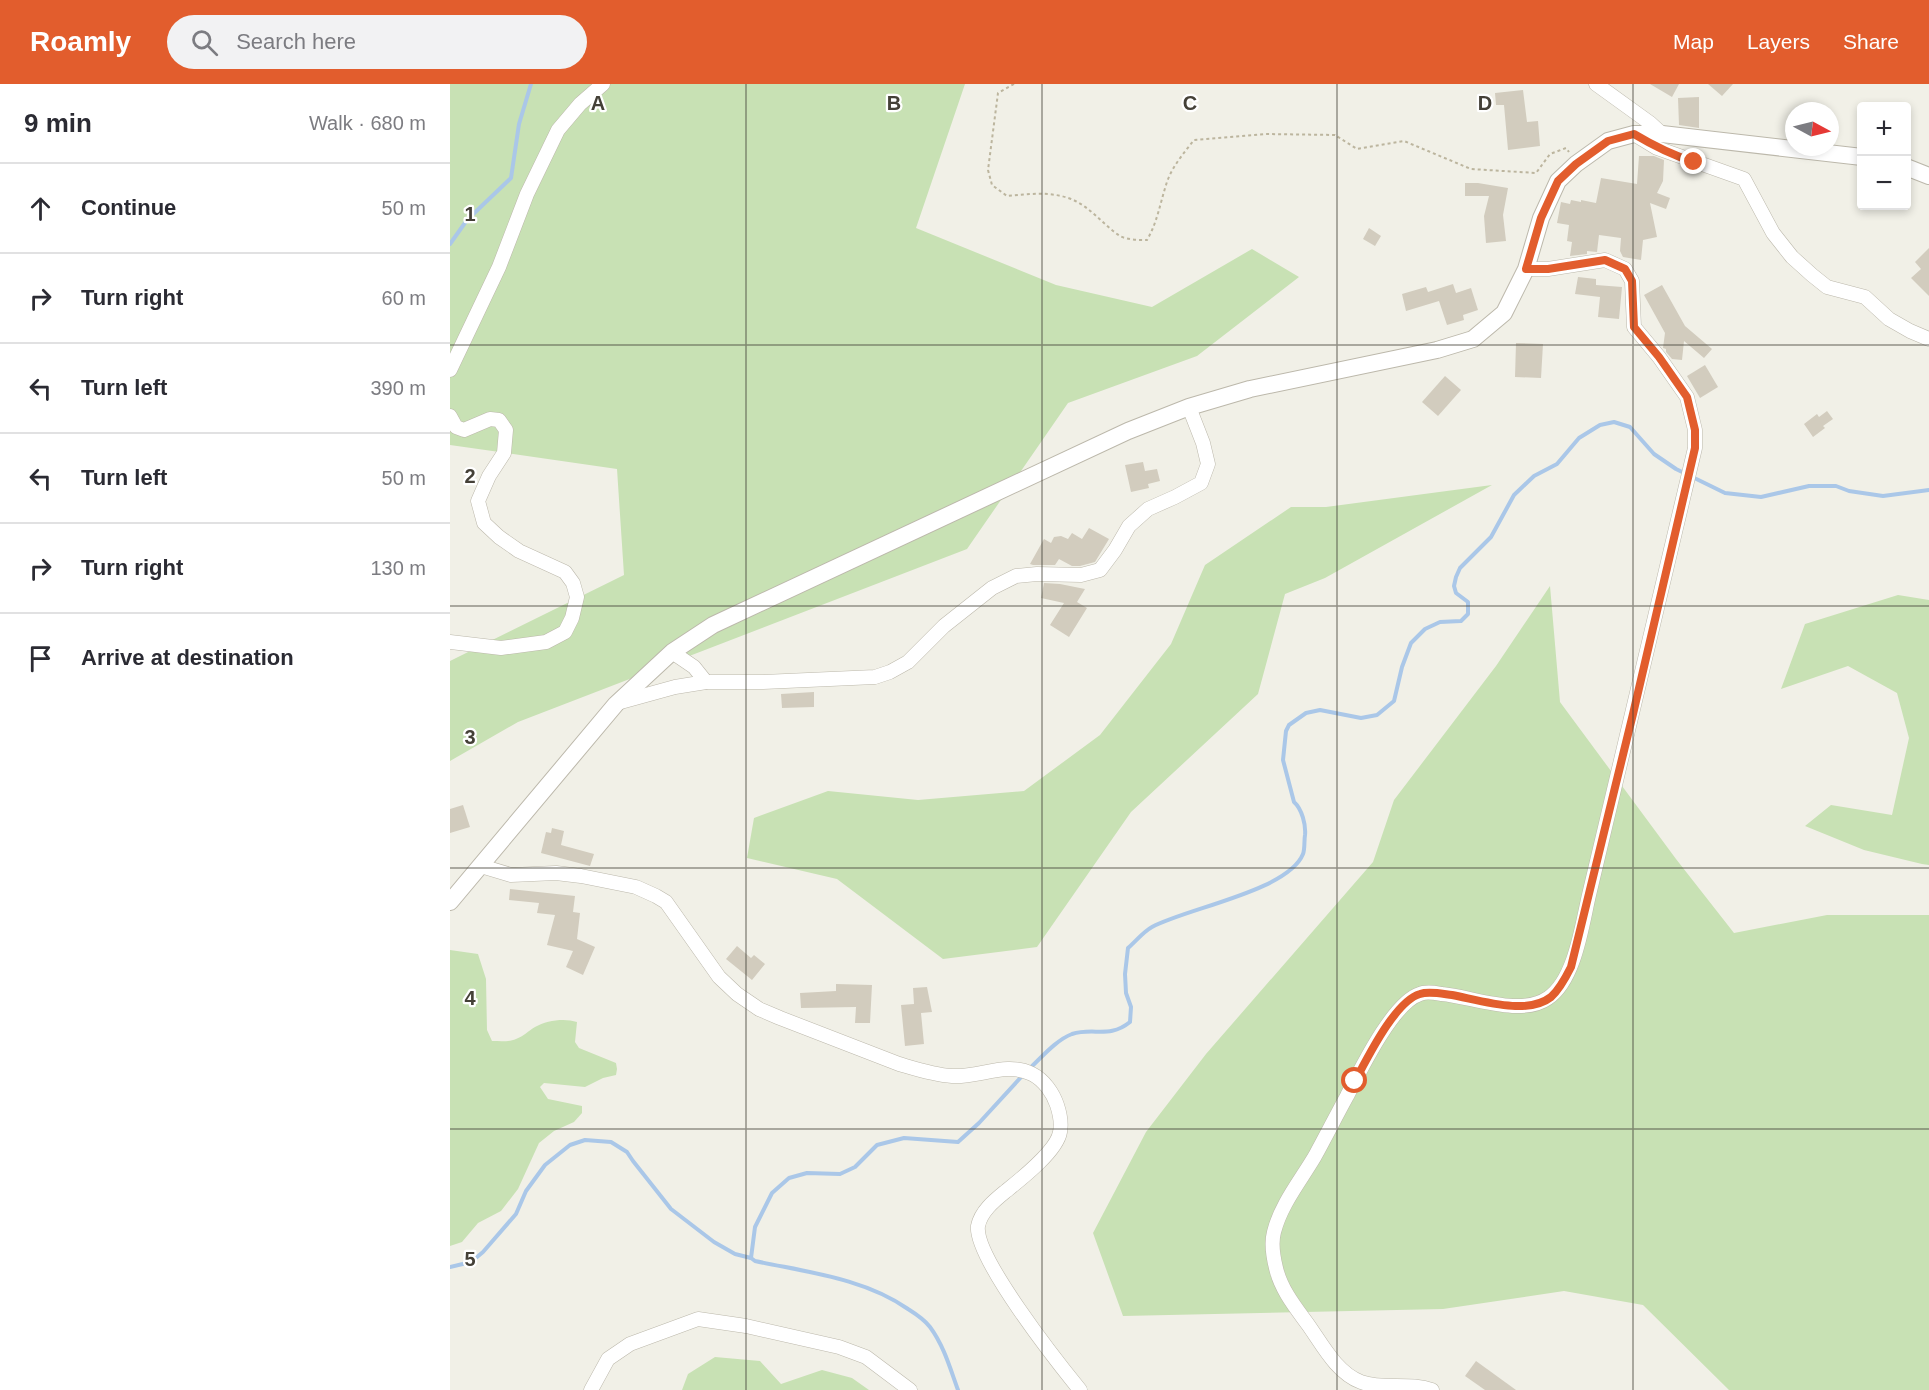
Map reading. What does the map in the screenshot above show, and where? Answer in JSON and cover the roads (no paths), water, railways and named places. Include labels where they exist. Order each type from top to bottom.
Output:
[{"type":"street","points":[[450,370],[499,267],[527,194],[558,130],[580,104],[603,84]]},
{"type":"street","points":[[1596,84],[1662,134]]},
{"type":"street","points":[[1634,134],[1657,148],[1744,179],[1773,233],[1792,257],[1812,275],[1827,287],[1865,297],[1889,319],[1929,339]]},
{"type":"street","points":[[450,902],[616,704],[672,652],[713,625],[1128,431],[1189,407],[1250,389],[1437,350],[1473,339],[1504,313],[1526,269],[1541,218],[1558,181],[1576,164],[1608,141],[1634,134],[1662,134],[1857,156]]},
{"type":"street","points":[[1911,169],[1929,176]]},
{"type":"street","points":[[1432,1390],[1425,1387],[1395,1387],[1361,1383],[1345,1374],[1286,1293],[1276,1269],[1273,1249],[1274,1232],[1284,1207],[1316,1154],[1377,1041],[1393,1017],[1406,1004],[1419,994],[1434,993],[1510,1006],[1534,1006],[1551,997],[1563,982],[1571,967],[1589,895],[1695,448],[1695,430],[1687,397],[1659,357],[1634,327],[1632,281],[1625,269],[1605,260],[1548,269],[1526,269]]},
{"type":"street","points":[[616,704],[675,687],[706,682],[773,682],[875,677],[908,662],[944,626],[992,588],[1016,576],[1081,575],[1100,570],[1129,526],[1148,509],[1175,498],[1201,483],[1208,464],[1203,442],[1189,407]]},
{"type":"street","points":[[450,416],[456,427],[464,430],[490,418],[499,420],[506,430],[504,453],[489,476],[478,501],[484,523],[499,537],[519,550],[565,572],[573,583],[577,597],[572,618],[565,632],[546,642],[501,648],[450,642]]},
{"type":"street","points":[[672,652],[694,667],[706,682]]},
{"type":"street","points":[[482,866],[511,875],[556,873],[636,887],[666,902],[719,976],[737,994],[759,1010],[899,1064],[952,1076],[968,1076],[999,1069],[1016,1069],[1033,1074],[1053,1094],[1061,1115],[1060,1133],[1049,1152],[988,1205],[978,1225],[979,1238],[988,1260],[1009,1295],[1080,1390]]},
{"type":"street","points":[[591,1390],[608,1359],[630,1344],[698,1319],[746,1326],[840,1347],[866,1357],[910,1390]]},
{"type":"waterway","points":[[450,244],[467,220],[511,178],[519,124],[531,84]]},
{"type":"waterway","points":[[1028,1070],[1060,1040],[1072,1034],[1115,1030],[1130,1022],[1131,1007],[1126,993],[1125,974],[1128,948],[1146,931],[1168,920],[1258,888],[1294,867],[1303,854],[1305,831],[1301,813],[1294,802],[1283,760],[1286,731],[1289,725],[1306,713],[1320,710],[1361,718],[1377,715],[1394,701],[1402,667],[1411,643],[1425,629],[1440,622],[1461,621],[1468,614],[1468,602],[1456,593],[1454,586],[1460,568],[1491,537],[1514,495],[1534,476],[1557,464],[1579,438],[1600,425],[1614,422],[1630,427],[1654,454],[1676,469],[1725,493],[1761,497],[1809,486],[1836,486],[1849,491],[1883,496],[1929,490]]},
{"type":"waterway","points":[[751,1258],[755,1227],[772,1193],[789,1178],[807,1173],[840,1174],[855,1167],[877,1145],[904,1138],[958,1142],[979,1123],[1023,1075]]},
{"type":"waterway","points":[[450,1267],[471,1262],[483,1252],[516,1214],[526,1191],[545,1165],[570,1145],[585,1140],[611,1142],[627,1152],[671,1209],[714,1242],[735,1254],[755,1261],[854,1283],[891,1298],[917,1315],[935,1334],[958,1390]]}]
